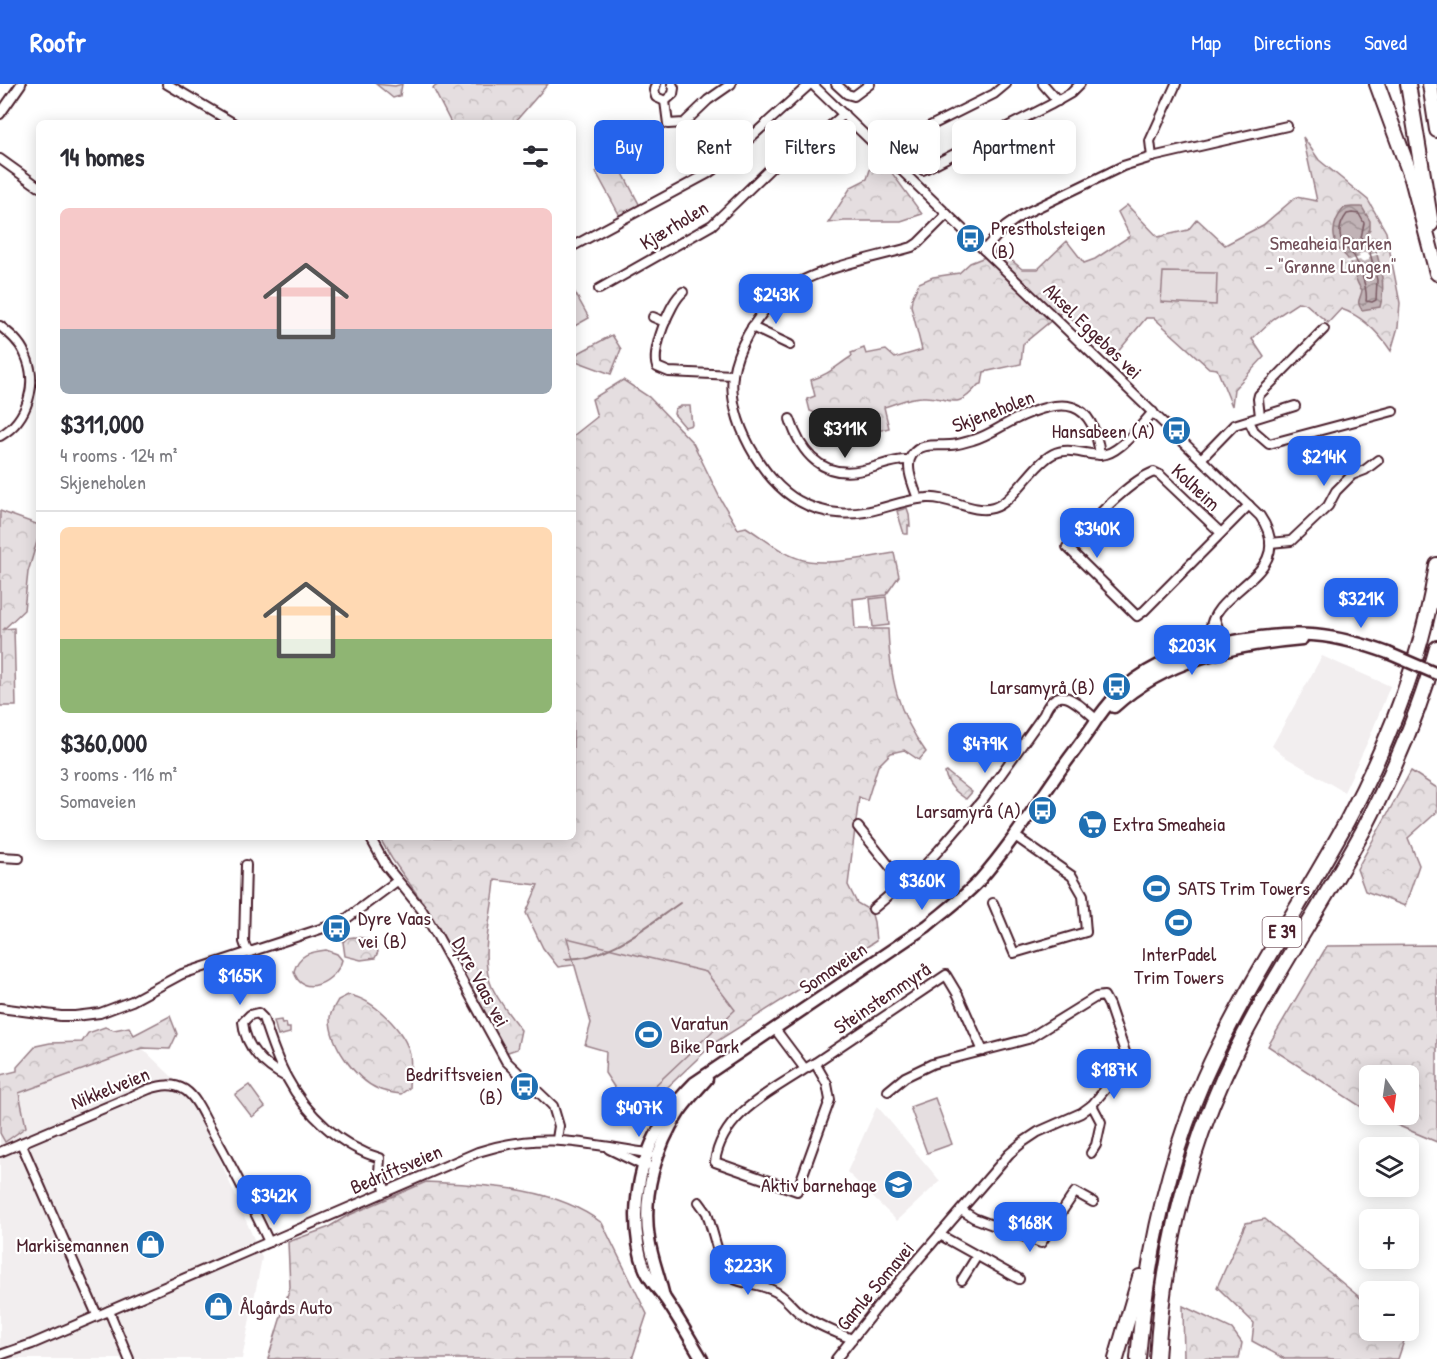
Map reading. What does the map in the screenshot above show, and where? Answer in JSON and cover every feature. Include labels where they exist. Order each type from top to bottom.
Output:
[{"type":"highway","points":[[1377,84],[1412,179],[1437,273]]},
{"type":"highway","points":[[1408,84],[1437,267]]},
{"type":"highway","points":[[1430,84],[1437,130]]},
{"type":"highway","name":"E 39","points":[[1116,1359],[1132,1303],[1151,1250],[1173,1162],[1204,1078],[1250,989],[1347,819],[1390,730],[1418,649],[1437,566]]},
{"type":"highway","name":"E 39","points":[[1157,1359],[1163,1282],[1173,1230],[1188,1171],[1220,1087],[1267,992],[1364,829],[1406,738],[1437,648]]},
{"type":"highway","name":"E 39","points":[[1138,1359],[1151,1250]]},
{"type":"main road","name":"Somaveien","points":[[702,1359],[649,1277],[640,1255],[637,1239],[637,1209],[642,1166],[647,1152],[663,1120],[694,1083],[927,926],[952,906],[979,880],[1015,836],[1097,720],[1157,675],[1217,647],[1288,633],[1307,633],[1352,642],[1388,653],[1437,674]]},
{"type":"main road","name":"Somaveien","points":[[664,1298],[648,1225],[650,1187],[665,1137],[681,1110],[715,1070]]},
{"type":"street","points":[[0,114],[21,84]]},
{"type":"street","points":[[167,84],[228,120]]},
{"type":"street","points":[[656,84],[654,90],[656,97],[665,101]]},
{"type":"street","points":[[665,101],[673,94],[672,84]]},
{"type":"street","points":[[665,101],[668,124],[684,123],[708,100],[731,84]]},
{"type":"street","name":"Aksel Eggebøs vei","points":[[811,84],[1250,505],[1265,522],[1270,543]]},
{"type":"street","name":"Kjærholen","points":[[576,244],[720,165],[811,84]]},
{"type":"street","points":[[836,84],[847,94],[854,96],[870,84]]},
{"type":"street","points":[[940,121],[994,94],[1006,84]]},
{"type":"street","points":[[1043,84],[1058,101]]},
{"type":"street","points":[[940,161],[1058,101],[1080,84]]},
{"type":"street","points":[[1152,157],[1150,141],[1176,84]]},
{"type":"street","name":"Kjærholen","points":[[600,289],[712,225],[773,166],[792,151],[814,140],[844,114]]},
{"type":"street","points":[[984,250],[1005,227],[1022,215],[1123,166],[1152,157],[1287,126]]},
{"type":"street","points":[[0,159],[36,185]]},
{"type":"street","points":[[946,214],[912,247],[825,271],[797,283],[774,299],[752,327],[740,350],[733,375],[735,409],[739,424],[777,483],[799,501],[824,511],[868,513],[918,499],[947,499],[979,510],[991,509],[1002,504],[1042,462],[1052,455],[1066,450],[1100,455],[1113,451],[1153,412]]},
{"type":"street","points":[[683,292],[675,300],[665,322],[656,363],[660,369],[669,372],[733,375]]},
{"type":"street","points":[[653,317],[665,322]]},
{"type":"street","points":[[0,326],[19,343],[25,352],[31,373],[31,387],[24,412],[18,422],[0,436]]},
{"type":"street","points":[[752,327],[790,345]]},
{"type":"street","points":[[1260,416],[1259,395],[1324,329]]},
{"type":"street","name":"Skjeneholen","points":[[790,419],[797,440],[804,450],[811,458],[832,470],[854,472],[893,461],[909,460],[914,452],[923,446],[954,445],[979,438],[1030,413],[1062,405],[1075,406],[1087,416],[1096,435],[1100,455]]},
{"type":"street","points":[[1202,458],[1234,425],[1295,406]]},
{"type":"street","points":[[1249,421],[1254,431],[1269,444],[1393,411]]},
{"type":"street","points":[[909,460],[918,499]]},
{"type":"street","points":[[1217,647],[1215,619],[1225,604],[1261,569],[1269,552],[1270,543],[1291,541],[1328,506],[1336,491],[1352,475],[1365,470],[1378,460]]},
{"type":"street","name":"Kolheim","points":[[1221,533],[1160,475],[1154,472],[1110,505],[1067,547],[1137,616],[1250,505]]},
{"type":"street","points":[[873,909],[926,864],[984,798],[1044,714],[1049,701],[1057,696],[1063,696],[1075,701],[1097,720]]},
{"type":"street","points":[[858,827],[904,884]]},
{"type":"street","points":[[993,903],[1014,953],[1086,932],[1083,895],[1072,876],[1015,836]]},
{"type":"street","name":"Dyre Vaas vei","points":[[372,840],[386,866],[422,910],[506,1061],[553,1106],[559,1126],[557,1139]]},
{"type":"street","points":[[0,857],[20,858]]},
{"type":"street","points":[[246,865],[244,942],[248,953]]},
{"type":"street","points":[[0,1008],[61,1016],[100,1013],[132,1001],[182,974],[342,922],[397,881]]},
{"type":"street","name":"Steinstemmyrå","points":[[815,1063],[827,1084],[830,1100],[796,1191],[716,1162],[725,1135],[736,1119],[760,1099],[944,975],[949,977],[984,1051]]},
{"type":"street","name":"Gamle Somavei","points":[[836,1359],[1004,1159],[1038,1132],[1081,1113],[1092,1105],[1127,1061],[1109,1005],[1104,996],[1096,997],[1028,1039],[921,1068],[888,1091]]},
{"type":"street","points":[[286,1077],[251,1049],[243,1026],[246,1017],[258,1013],[263,1018],[286,1077],[306,1106],[334,1133],[359,1151],[380,1158],[379,1173],[386,1191]]},
{"type":"street","points":[[775,1029],[805,1069]]},
{"type":"street","name":"Nikkelveien","points":[[0,1152],[149,1089],[165,1084],[176,1086],[187,1091],[198,1105],[241,1184],[269,1242]]},
{"type":"street","points":[[1091,1153],[1096,1145],[1101,1122],[1092,1105]]},
{"type":"street","name":"Bedriftsveien","points":[[0,1355],[32,1344],[496,1146],[557,1139],[647,1152]]},
{"type":"street","points":[[21,1143],[97,1315]]},
{"type":"street","name":"Bedriftsveien","points":[[605,1147],[642,1166]]},
{"type":"street","points":[[642,1166],[656,1163],[647,1152]]},
{"type":"street","points":[[961,1210],[974,1218],[1041,1243],[1075,1192],[1093,1202]]},
{"type":"street","points":[[699,1202],[707,1214],[724,1272],[729,1277],[773,1290],[784,1297],[797,1312],[852,1339]]},
{"type":"street","name":"Gamle Somavei","points":[[940,1235],[1019,1279]]},
{"type":"street","points":[[962,1280],[977,1256]]},
{"type":"street","points":[[109,1311],[129,1359]]},
{"type":"shaded area","points":[[1322,656],[1390,686],[1369,739],[1344,792],[1282,755],[1272,746]]},
{"type":"shaded area","points":[[142,1048],[193,1097],[262,1258],[242,1359],[0,1359],[0,1133],[4,1142],[19,1094]]},
{"type":"shaded area","points":[[877,1106],[940,1181],[897,1221],[847,1172]]},
{"type":"green space","points":[[376,84],[395,86],[402,84],[400,96],[393,98]]},
{"type":"green space","points":[[439,84],[548,84],[517,120],[449,120],[433,88]]},
{"type":"green space","name":"Smeaheia Parken - \"Grønne Lungen\"","points":[[1303,137],[1319,160],[1368,200],[1386,232],[1400,303],[1398,327],[1391,351],[1375,331],[1363,320],[1349,312],[1341,309],[1328,323],[1306,304],[1299,302],[1273,319],[1252,339],[1264,357],[1234,389],[1232,406],[1217,369],[1209,368],[1154,318],[1146,318],[1112,359],[1063,311],[1023,344],[1021,364],[984,372],[982,384],[963,399],[952,401],[917,397],[907,399],[884,407],[889,428],[847,439],[828,432],[824,416],[810,411],[807,399],[815,396],[811,380],[833,370],[852,356],[851,353],[864,348],[866,354],[886,350],[895,358],[922,350],[911,306],[919,283],[933,277],[959,273],[970,263],[985,257],[997,248],[1022,269],[1038,269],[1067,241],[1084,263],[1095,259],[1130,236],[1118,212],[1127,205],[1158,237],[1188,230],[1197,219],[1225,245],[1263,225],[1296,197],[1317,201]]},
{"type":"green space","points":[[597,174],[623,174],[640,206],[620,216]]},
{"type":"green space","points":[[869,174],[893,174],[922,214],[901,221],[828,223],[851,187],[867,179]]},
{"type":"green space","points":[[1163,272],[1217,273],[1216,305],[1161,302]]},
{"type":"green space","points":[[576,294],[589,318],[576,325]]},
{"type":"green space","points":[[612,335],[621,349],[611,374],[576,361],[576,354]]},
{"type":"green space","points":[[623,380],[649,397],[693,443],[738,529],[746,527],[783,552],[800,559],[817,562],[894,553],[899,576],[886,595],[853,599],[855,629],[888,629],[893,679],[897,694],[908,723],[926,752],[919,760],[904,750],[891,753],[878,766],[867,801],[859,797],[848,885],[857,903],[871,911],[876,941],[714,1043],[633,1120],[607,1121],[604,1108],[620,1103],[612,1059],[581,964],[558,967],[543,948],[526,913],[538,885],[495,880],[486,948],[488,975],[498,998],[521,1030],[517,1049],[505,1053],[426,907],[381,840],[576,840],[576,434],[597,417],[592,399]]},
{"type":"green space","points":[[690,406],[692,425],[685,427],[674,414],[675,409]]},
{"type":"green space","points":[[907,508],[910,526],[908,525],[908,534],[904,534],[897,511]]},
{"type":"green space","points":[[0,511],[36,524],[36,545],[28,572],[24,610],[4,629],[14,628],[16,706],[0,706]]},
{"type":"green space","points":[[886,597],[889,625],[873,627],[870,599]]},
{"type":"green space","points":[[1411,771],[1437,788],[1437,812],[1408,838],[1419,865],[1405,906],[1365,891],[1357,869]]},
{"type":"green space","points":[[947,772],[972,792],[966,799],[950,785],[946,778],[945,773]]},
{"type":"green space","points":[[347,938],[364,938],[376,945],[378,952],[375,958],[361,960],[345,956],[343,942]]},
{"type":"green space","name":"Varatun Bike Park","points":[[567,938],[706,972],[735,1010],[629,1110],[605,1073],[606,1051],[585,1045],[591,1023]]},
{"type":"green space","points":[[1437,945],[1437,1142],[1397,1125],[1419,1125],[1419,1065],[1359,1065],[1359,1105],[1268,1046],[1327,946]]},
{"type":"green space","points":[[326,950],[337,954],[342,960],[333,975],[311,986],[298,980],[294,971],[302,957]]},
{"type":"green space","points":[[348,995],[357,997],[377,1009],[402,1035],[410,1055],[411,1067],[409,1088],[401,1094],[383,1091],[369,1084],[352,1069],[339,1049],[334,1038],[330,1017],[338,1000]]},
{"type":"green space","points":[[170,1016],[177,1034],[170,1049],[142,1048],[19,1093],[26,1127],[5,1142],[0,1133],[0,1075],[17,1071],[17,1067],[36,1046],[82,1042],[88,1033],[105,1027],[114,1030],[129,1027],[134,1035]]},
{"type":"green space","points":[[281,1020],[282,1024],[286,1023],[287,1028],[290,1028],[290,1033],[278,1036],[274,1021]]},
{"type":"green space","points":[[249,1085],[265,1107],[252,1117],[235,1095]]},
{"type":"green space","points":[[935,1098],[952,1144],[927,1153],[910,1107]]},
{"type":"green space","points":[[426,1182],[472,1184],[541,1195],[562,1201],[602,1223],[647,1314],[632,1359],[268,1359],[290,1287],[288,1242],[327,1228],[347,1216]]},
{"type":"green space","points":[[1265,1219],[1359,1297],[1359,1341],[1404,1341],[1398,1359],[1285,1359],[1252,1341],[1254,1323],[1217,1287],[1246,1223]]},
{"type":"green space","points":[[1183,1306],[1232,1329],[1242,1343],[1239,1359],[1184,1359]]},
{"type":"water","points":[[1362,207],[1370,221],[1367,237],[1373,240],[1382,281],[1380,307],[1362,310],[1360,307],[1362,290],[1350,263],[1339,250],[1334,237],[1334,227],[1338,217],[1344,208]]},
{"type":"pier","points":[[1367,252],[1368,255],[1379,252],[1380,254],[1362,262],[1360,260],[1347,263],[1346,261],[1360,257],[1359,254]]},
{"type":"waterway","points":[[565,959],[581,958],[611,948],[680,903]]},
{"type":"place","name":"Prestholsteigen (B)","points":[[970,239]]},
{"type":"place","name":"Hansabeen (A)","points":[[1176,431]]},
{"type":"place","name":"Larsamyrå (B)","points":[[1116,687]]},
{"type":"place","name":"Larsamyrå (A)","points":[[1042,811]]},
{"type":"place","name":"Extra Smeaheia","points":[[1092,824]]},
{"type":"place","name":"SATS Trim Towers","points":[[1157,888]]},
{"type":"place","name":"InterPadel Trim Towers","points":[[1179,923]]},
{"type":"place","name":"Dyre Vaas vei (B)","points":[[337,929]]},
{"type":"place","name":"Varatun Bike Park","points":[[649,1034]]},
{"type":"place","name":"Bedriftsveien (B)","points":[[524,1086]]},
{"type":"place","name":"Aktiv barnehage","points":[[898,1185]]},
{"type":"place","name":"Markisemannen","points":[[150,1245]]},
{"type":"place","name":"Ålgårds Auto","points":[[219,1307]]}]
